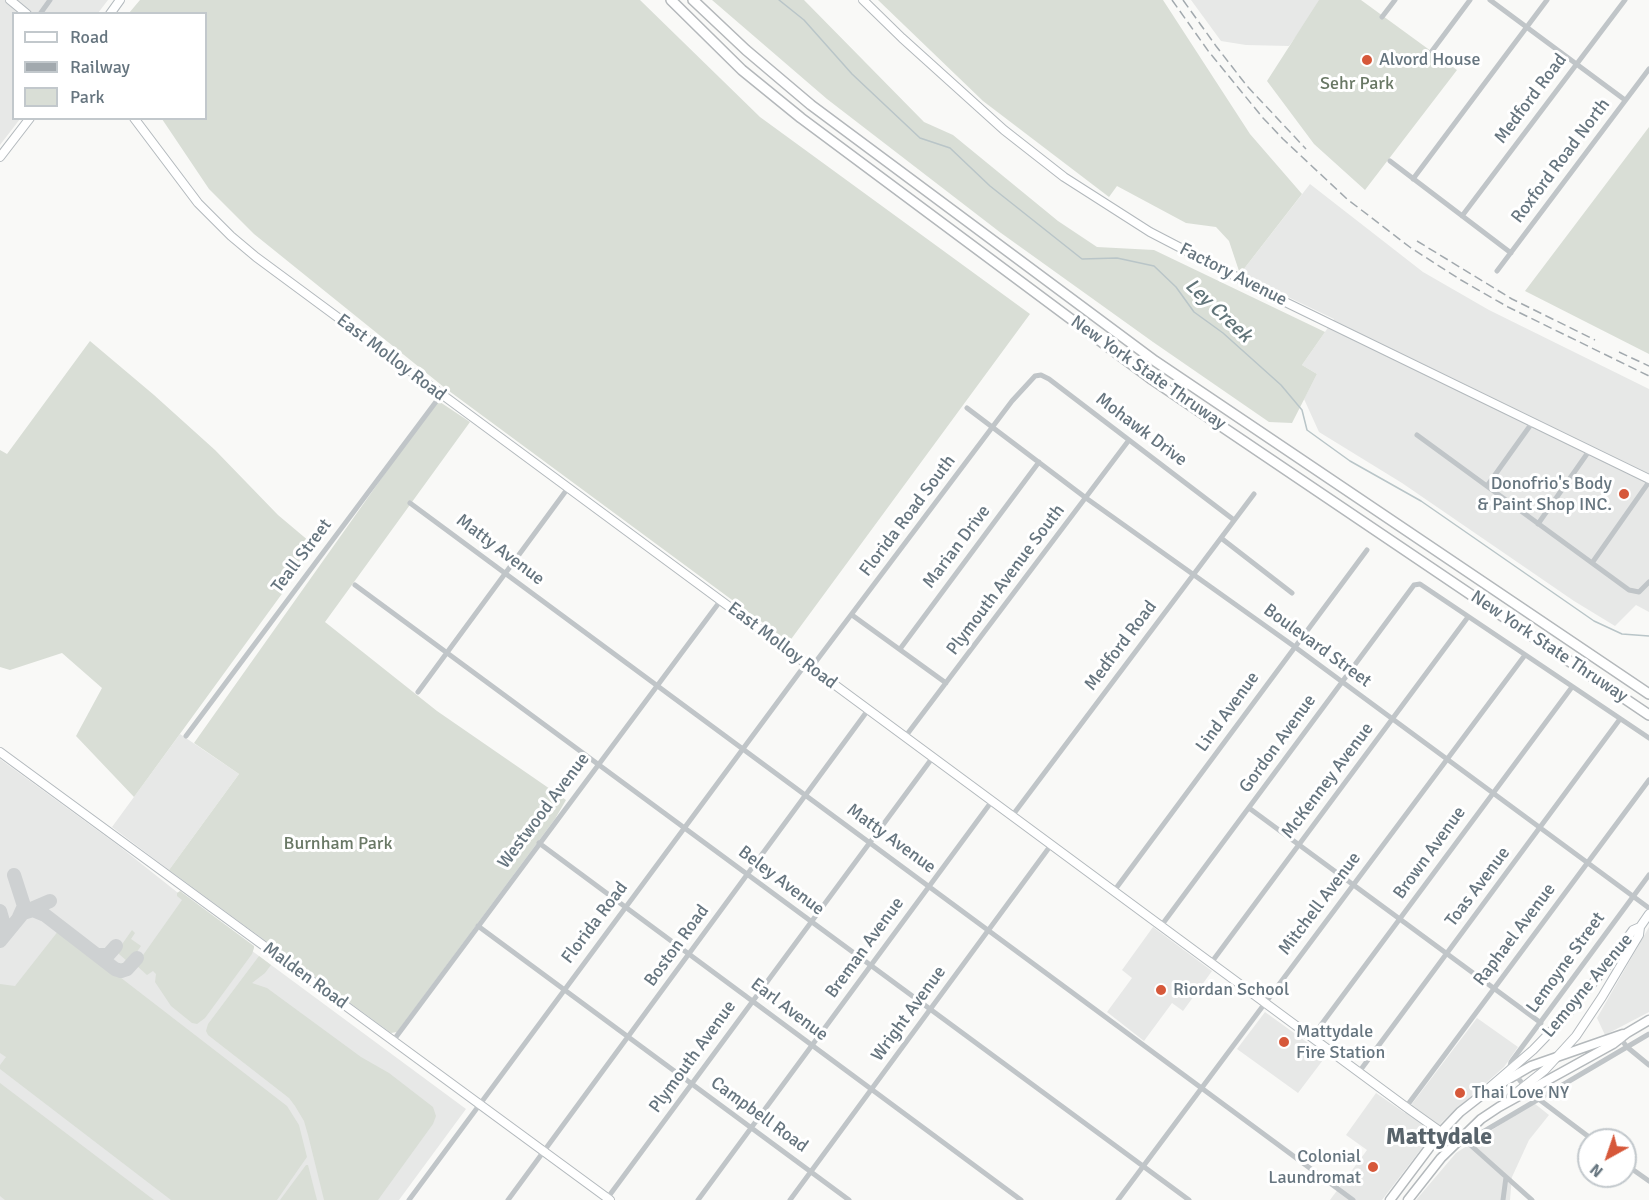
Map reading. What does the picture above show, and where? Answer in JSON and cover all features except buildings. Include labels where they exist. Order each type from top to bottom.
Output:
[{"type":"highway","name":"New York State Thruway","points":[[671,0],[742,70],[801,118],[1150,378],[1649,715]]},
{"type":"highway","name":"New York State Thruway","points":[[693,0],[746,50],[811,105],[1146,354],[1649,694]]},
{"type":"main road","points":[[1413,1198],[1441,1158],[1465,1140],[1499,1107],[1526,1089],[1649,1020]]},
{"type":"main road","points":[[1390,1200],[1441,1132],[1460,1112],[1512,1072],[1623,1035]]},
{"type":"street","points":[[10,0],[25,12]]},
{"type":"street","name":"Factory Avenue","points":[[863,0],[1004,130],[1064,177],[1149,232],[1215,267],[1649,481]]},
{"type":"street","points":[[1382,17],[1395,0]]},
{"type":"street","points":[[1432,51],[1470,0]]},
{"type":"street","points":[[1490,0],[1625,100]]},
{"type":"street","points":[[1413,179],[1547,0]]},
{"type":"street","name":"Medford Road","points":[[1462,216],[1624,0]]},
{"type":"street","name":"Roxford Road North","points":[[1497,271],[1649,69]]},
{"type":"street","points":[[0,157],[28,120]]},
{"type":"street","name":"East Molloy Road","points":[[136,120],[198,203],[256,257],[1406,1107],[1441,1132],[1465,1140]]},
{"type":"street","points":[[1390,161],[1511,253]]},
{"type":"street","name":"Mohawk Drive","points":[[1028,382],[1035,376],[1041,375],[1049,379],[1234,520]]},
{"type":"street","name":"Florida Road South","points":[[808,667],[852,615],[1028,382]]},
{"type":"street","name":"Teall Street","points":[[186,736],[441,394]]},
{"type":"street","name":"Boulevard Street","points":[[967,408],[1086,498],[1295,647],[1649,908]]},
{"type":"street","points":[[1487,486],[1532,423]]},
{"type":"street","points":[[1417,435],[1629,590],[1639,592],[1649,582]]},
{"type":"street","name":"Plymouth Avenue South","points":[[905,737],[1129,440]]},
{"type":"street","points":[[1538,524],[1589,451]]},
{"type":"street","name":"Marian Drive","points":[[900,649],[1039,462]]},
{"type":"street","points":[[1592,563],[1649,481]]},
{"type":"street","points":[[418,692],[568,488]]},
{"type":"street","name":"Medford Road","points":[[1012,816],[1254,494]]},
{"type":"street","name":"Matty Avenue","points":[[410,502],[1353,1200]]},
{"type":"street","points":[[1221,538],[1292,593]]},
{"type":"street","name":"Lind Avenue","points":[[1114,891],[1367,550]]},
{"type":"street","name":"Beley Avenue","points":[[356,585],[1189,1200]]},
{"type":"street","name":"Gordon Avenue","points":[[1161,926],[1414,585],[1420,585],[1468,616]]},
{"type":"street","name":"Westwood Avenue","points":[[393,1041],[721,600]]},
{"type":"street","points":[[852,615],[946,683]]},
{"type":"street","points":[[1468,616],[1649,738]]},
{"type":"street","name":"McKenney Avenue","points":[[1211,963],[1468,616]]},
{"type":"street","name":"Mitchell Avenue","points":[[1118,1200],[1525,655]]},
{"type":"street","name":"Florida Road","points":[[410,1200],[742,748],[808,667]]},
{"type":"street","name":"Brown Avenue","points":[[1312,1037],[1572,687]]},
{"type":"street","name":"Boston Road","points":[[508,1200],[868,710]]},
{"type":"street","name":"Toas Avenue","points":[[1359,1072],[1620,719]]},
{"type":"street","name":"Malden Road","points":[[0,752],[608,1199]]},
{"type":"street","name":"Plymouth Avenue","points":[[608,1199],[933,757]]},
{"type":"street","name":"Raphael Avenue","points":[[1406,1107],[1649,780]]},
{"type":"street","name":"Breman Avenue","points":[[698,1200],[992,801]]},
{"type":"street","points":[[1249,808],[1540,1023]]},
{"type":"street","name":"Earl Avenue","points":[[539,843],[1021,1200]]},
{"type":"street","name":"Wright Avenue","points":[[790,1200],[1052,845]]},
{"type":"street","name":"Lemoyne Street","points":[[1512,1072],[1511,1062],[1649,875]]},
{"type":"street","name":"Lemoyne Avenue","points":[[1526,1089],[1580,1030],[1639,936],[1640,927],[1649,914]]},
{"type":"street","name":"Campbell Road","points":[[478,926],[849,1200]]},
{"type":"street","name":"Lemoyne Avenue","points":[[1512,1072],[1563,1019],[1607,966],[1633,930],[1640,927]]},
{"type":"street","points":[[1532,1200],[1465,1140],[1476,1136],[1649,1034]]},
{"type":"street","points":[[1623,1035],[1627,1047],[1649,1065]]},
{"type":"street","points":[[1512,1072],[1526,1089],[1577,1128]]},
{"type":"street","points":[[1503,1200],[1506,1177]]},
{"type":"shaded area","points":[[0,0],[108,0],[99,12],[12,12],[12,120],[19,120],[0,145]]},
{"type":"shaded area","points":[[1191,0],[1323,0],[1289,46],[1246,45],[1221,41]]},
{"type":"shaded area","points":[[1310,184],[1423,272],[1489,310],[1649,389],[1649,612],[1636,605],[1615,626],[1574,601],[1402,483],[1319,432],[1304,399],[1317,374],[1302,365],[1334,319],[1240,274]]},
{"type":"shaded area","points":[[180,734],[239,774],[169,870],[112,827]]},
{"type":"shaded area","points":[[0,759],[119,846],[236,939],[466,1109],[399,1200],[0,1200]]},
{"type":"shaded area","name":"Riordan School","points":[[1153,927],[1212,971],[1183,1011],[1172,1003],[1144,1041],[1107,1012],[1132,978],[1122,970]]},
{"type":"shaded area","points":[[1649,927],[1649,1012],[1605,1035],[1597,1018]]},
{"type":"shaded area","points":[[1265,1012],[1326,1056],[1298,1093],[1237,1049]]},
{"type":"shaded area","points":[[1477,1018],[1518,1047],[1504,1067],[1442,1122],[1382,1200],[1330,1200],[1367,1150],[1346,1135],[1376,1093],[1405,1113]]},
{"type":"shaded area","points":[[1534,1103],[1549,1115],[1529,1140],[1512,1177],[1510,1200],[1416,1200],[1456,1153]]},
{"type":"green space","points":[[140,0],[640,0],[760,117],[1030,314],[789,642],[445,388],[254,234],[209,189],[163,120],[207,120],[207,12],[130,12]]},
{"type":"green space","points":[[712,0],[804,0],[924,122],[953,135],[1058,221],[1097,247],[1154,250],[1325,332],[1302,365],[1317,374],[1292,423],[1269,422],[1001,233],[827,99]]},
{"type":"green space","points":[[878,0],[1163,0],[1250,134],[1302,194],[1240,274],[1229,241],[1216,227],[1186,223],[1117,186],[1109,197],[983,101]]},
{"type":"green space","name":"Sehr Park","points":[[1319,0],[1361,0],[1457,70],[1365,190],[1314,144],[1267,81]]},
{"type":"green space","points":[[1649,127],[1649,354],[1525,291]]},
{"type":"green space","points":[[90,341],[215,450],[278,515],[316,547],[134,797],[76,736],[102,688],[62,653],[10,670],[0,667],[0,450],[7,454]]},
{"type":"green space","name":"Burnham Park","points":[[437,400],[470,422],[325,622],[437,711],[566,800],[555,819],[397,1032],[391,1033],[169,870],[239,774],[194,743]]},
{"type":"green space","points":[[180,891],[254,946],[252,954],[205,1018],[197,1024],[192,1023],[171,1006],[155,982],[156,974],[153,971],[147,975],[136,965],[182,900],[177,896]]},
{"type":"green space","points":[[59,930],[287,1106],[299,1125],[307,1157],[277,1200],[171,1200],[0,1069],[6,1057],[0,1053],[0,984],[15,986]]},
{"type":"green space","points":[[132,930],[135,933],[131,939],[141,946],[132,959],[127,961],[118,950]]},
{"type":"green space","points":[[259,956],[271,965],[252,983],[267,988],[361,1057],[389,1073],[433,1107],[436,1116],[433,1124],[378,1200],[324,1200],[304,1121],[295,1106],[289,1098],[208,1035],[206,1031],[208,1024]]},
{"type":"green space","points":[[0,1083],[154,1200],[5,1200],[0,1196]]},
{"type":"green space","points":[[308,1165],[317,1200],[280,1200]]},
{"type":"waterway","name":"Ley Creek","points":[[779,0],[804,20],[852,74],[920,138],[950,148],[990,186],[1082,259],[1117,258],[1154,266],[1176,287],[1194,312],[1223,333],[1281,385],[1302,410],[1307,430],[1350,461],[1421,501],[1594,621],[1622,634],[1649,636]]},
{"type":"taxiway","points":[[14,875],[24,906],[19,917]]},
{"type":"taxiway","points":[[29,910],[50,901]]},
{"type":"taxiway","points":[[0,941],[23,913],[33,910],[45,915],[115,969],[121,971],[127,969],[137,958]]},
{"type":"taxiway","points":[[0,911],[4,925],[1,939]]},
{"type":"taxiway","points":[[97,955],[108,955],[116,946]]},
{"type":"railway","points":[[1172,0],[1209,52],[1263,118],[1347,199],[1411,248],[1461,280],[1508,307],[1649,376]]},
{"type":"railway","points":[[1183,0],[1247,86],[1306,149]]},
{"type":"railway","points":[[1417,241],[1512,299],[1595,340]]},
{"type":"railway","points":[[1619,352],[1649,366]]},
{"type":"place","name":"Alvord House","points":[[1367,60]]},
{"type":"place","name":"Donofrio's Body & Paint Shop INC.","points":[[1624,494]]},
{"type":"place","name":"Riordan School","points":[[1161,990]]},
{"type":"place","name":"Mattydale Fire Station","points":[[1284,1042]]},
{"type":"place","name":"Thai Love NY","points":[[1460,1093]]},
{"type":"place","name":"Colonial Laundromat","points":[[1373,1167]]},
{"type":"district","name":"Mattydale","points":[[1439,1138]]}]
